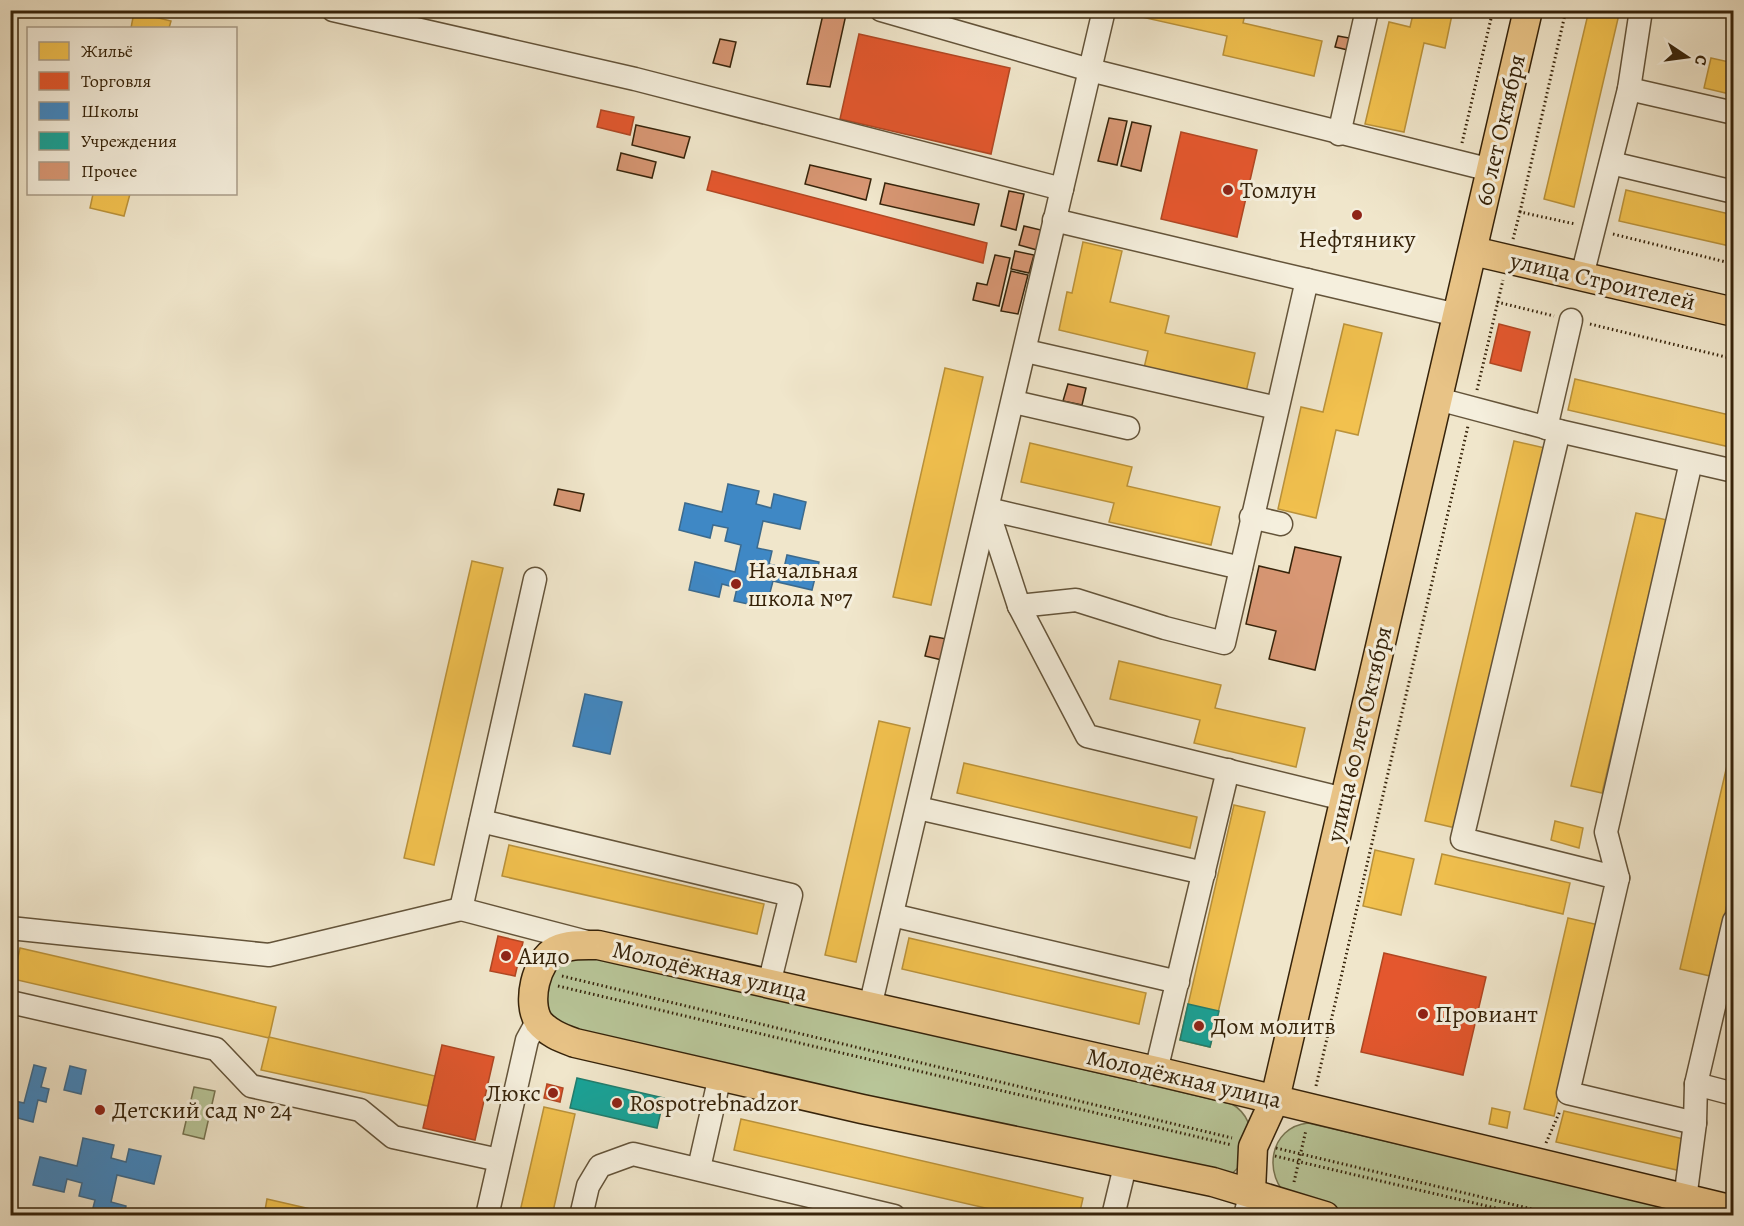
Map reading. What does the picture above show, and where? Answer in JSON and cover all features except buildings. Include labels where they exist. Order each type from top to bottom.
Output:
[{"type":"main road","name":"60 лет Октября","points":[[1473,250],[1528,10]]},
{"type":"main road","name":"улица Строителей","points":[[1473,250],[1734,312]]},
{"type":"main road","name":"улица 60 лет Октября","points":[[1248,1203],[1252,1144],[1275,1099],[1473,250]]},
{"type":"main road","name":"Молодёжная улица","points":[[538,1020],[533,1002],[548,979],[543,961],[554,951],[572,945],[598,945],[1156,1071],[1734,1210]]},
{"type":"main road","points":[[538,1020],[551,1033],[575,1043],[862,1109],[1126,1162],[1248,1203],[1288,1206],[1325,1215]]},
{"type":"street","points":[[333,10],[635,79],[1062,189]]},
{"type":"street","points":[[881,10],[1090,70],[1339,134],[1491,170]]},
{"type":"street","points":[[870,1007],[1026,351],[1054,220],[1104,10]]},
{"type":"street","points":[[1582,276],[1629,89],[1641,10]]},
{"type":"street","points":[[1339,134],[1363,11]]},
{"type":"street","points":[[1629,89],[1734,113]]},
{"type":"street","points":[[1611,163],[1734,192]]},
{"type":"street","points":[[1054,220],[1457,315]]},
{"type":"street","points":[[1019,606],[1076,600],[1165,628],[1224,643],[1307,280]]},
{"type":"street","points":[[1571,320],[1552,430],[1462,839],[1618,878]]},
{"type":"street","points":[[1026,351],[1277,408]]},
{"type":"street","points":[[1438,399],[1552,430],[1734,471]]},
{"type":"street","points":[[1014,402],[1128,428]]},
{"type":"street","points":[[1692,462],[1606,832],[1618,878],[1568,1093],[1695,1123]]},
{"type":"street","points":[[988,509],[1242,568]]},
{"type":"street","points":[[988,509],[1019,606],[1087,736],[1344,799]]},
{"type":"street","points":[[1251,517],[1281,524]]},
{"type":"street","points":[[461,909],[535,579]]},
{"type":"street","points":[[1156,1071],[1228,770]]},
{"type":"street","points":[[918,808],[1204,873]]},
{"type":"street","points":[[481,821],[791,895],[769,984]]},
{"type":"street","points":[[10,928],[269,955],[461,909],[598,945]]},
{"type":"street","points":[[891,915],[1178,982]]},
{"type":"street","points":[[1685,1199],[1695,1123],[1696,1084],[1734,921]]},
{"type":"street","points":[[10,1002],[216,1049],[251,1086],[360,1110],[393,1137],[499,1160]]},
{"type":"street","points":[[487,1215],[527,1040],[538,1020]]},
{"type":"street","points":[[699,1168],[720,1076]]},
{"type":"street","points":[[1696,1084],[1734,1094]]},
{"type":"street","points":[[581,1215],[588,1186],[600,1166],[633,1154],[894,1215]]},
{"type":"street","points":[[1113,1215],[1126,1162]]},
{"type":"path","points":[[1458,162],[1493,10]]},
{"type":"path","points":[[1520,212],[1566,10]]},
{"type":"path","points":[[1288,1206],[1355,906],[1497,302],[1734,359]]},
{"type":"path","points":[[548,979],[1250,1149],[1252,1144]]},
{"type":"path","points":[[548,979],[1561,1215]]},
{"type":"path","points":[[1252,1144],[1299,1161],[1529,1215]]},
{"type":"green space","points":[[587,954],[1232,1104],[1248,1121],[1250,1142],[1247,1153],[1235,1171],[1225,1178],[568,1029],[549,1012],[545,983],[560,961]]},
{"type":"green space","points":[[194,1087],[215,1091],[204,1139],[183,1134]]},
{"type":"green space","points":[[1308,1123],[1701,1215],[1365,1215],[1290,1198],[1281,1189],[1276,1178],[1273,1166],[1274,1154],[1285,1133],[1295,1126]]},
{"type":"place","name":"Томлун","points":[[1228,190]]},
{"type":"place","name":"Нефтянику","points":[[1357,215]]},
{"type":"place","name":"Начальная школа №7","points":[[736,584]]},
{"type":"place","name":"Аидо","points":[[506,956]]},
{"type":"place","name":"Провиант","points":[[1423,1014]]},
{"type":"place","name":"Дом молитв","points":[[1199,1026]]},
{"type":"place","name":"Люкс","points":[[553,1093]]},
{"type":"place","name":"Rospotrebnadzor","points":[[617,1103]]},
{"type":"place","name":"Детский сад № 24","points":[[100,1110]]}]
